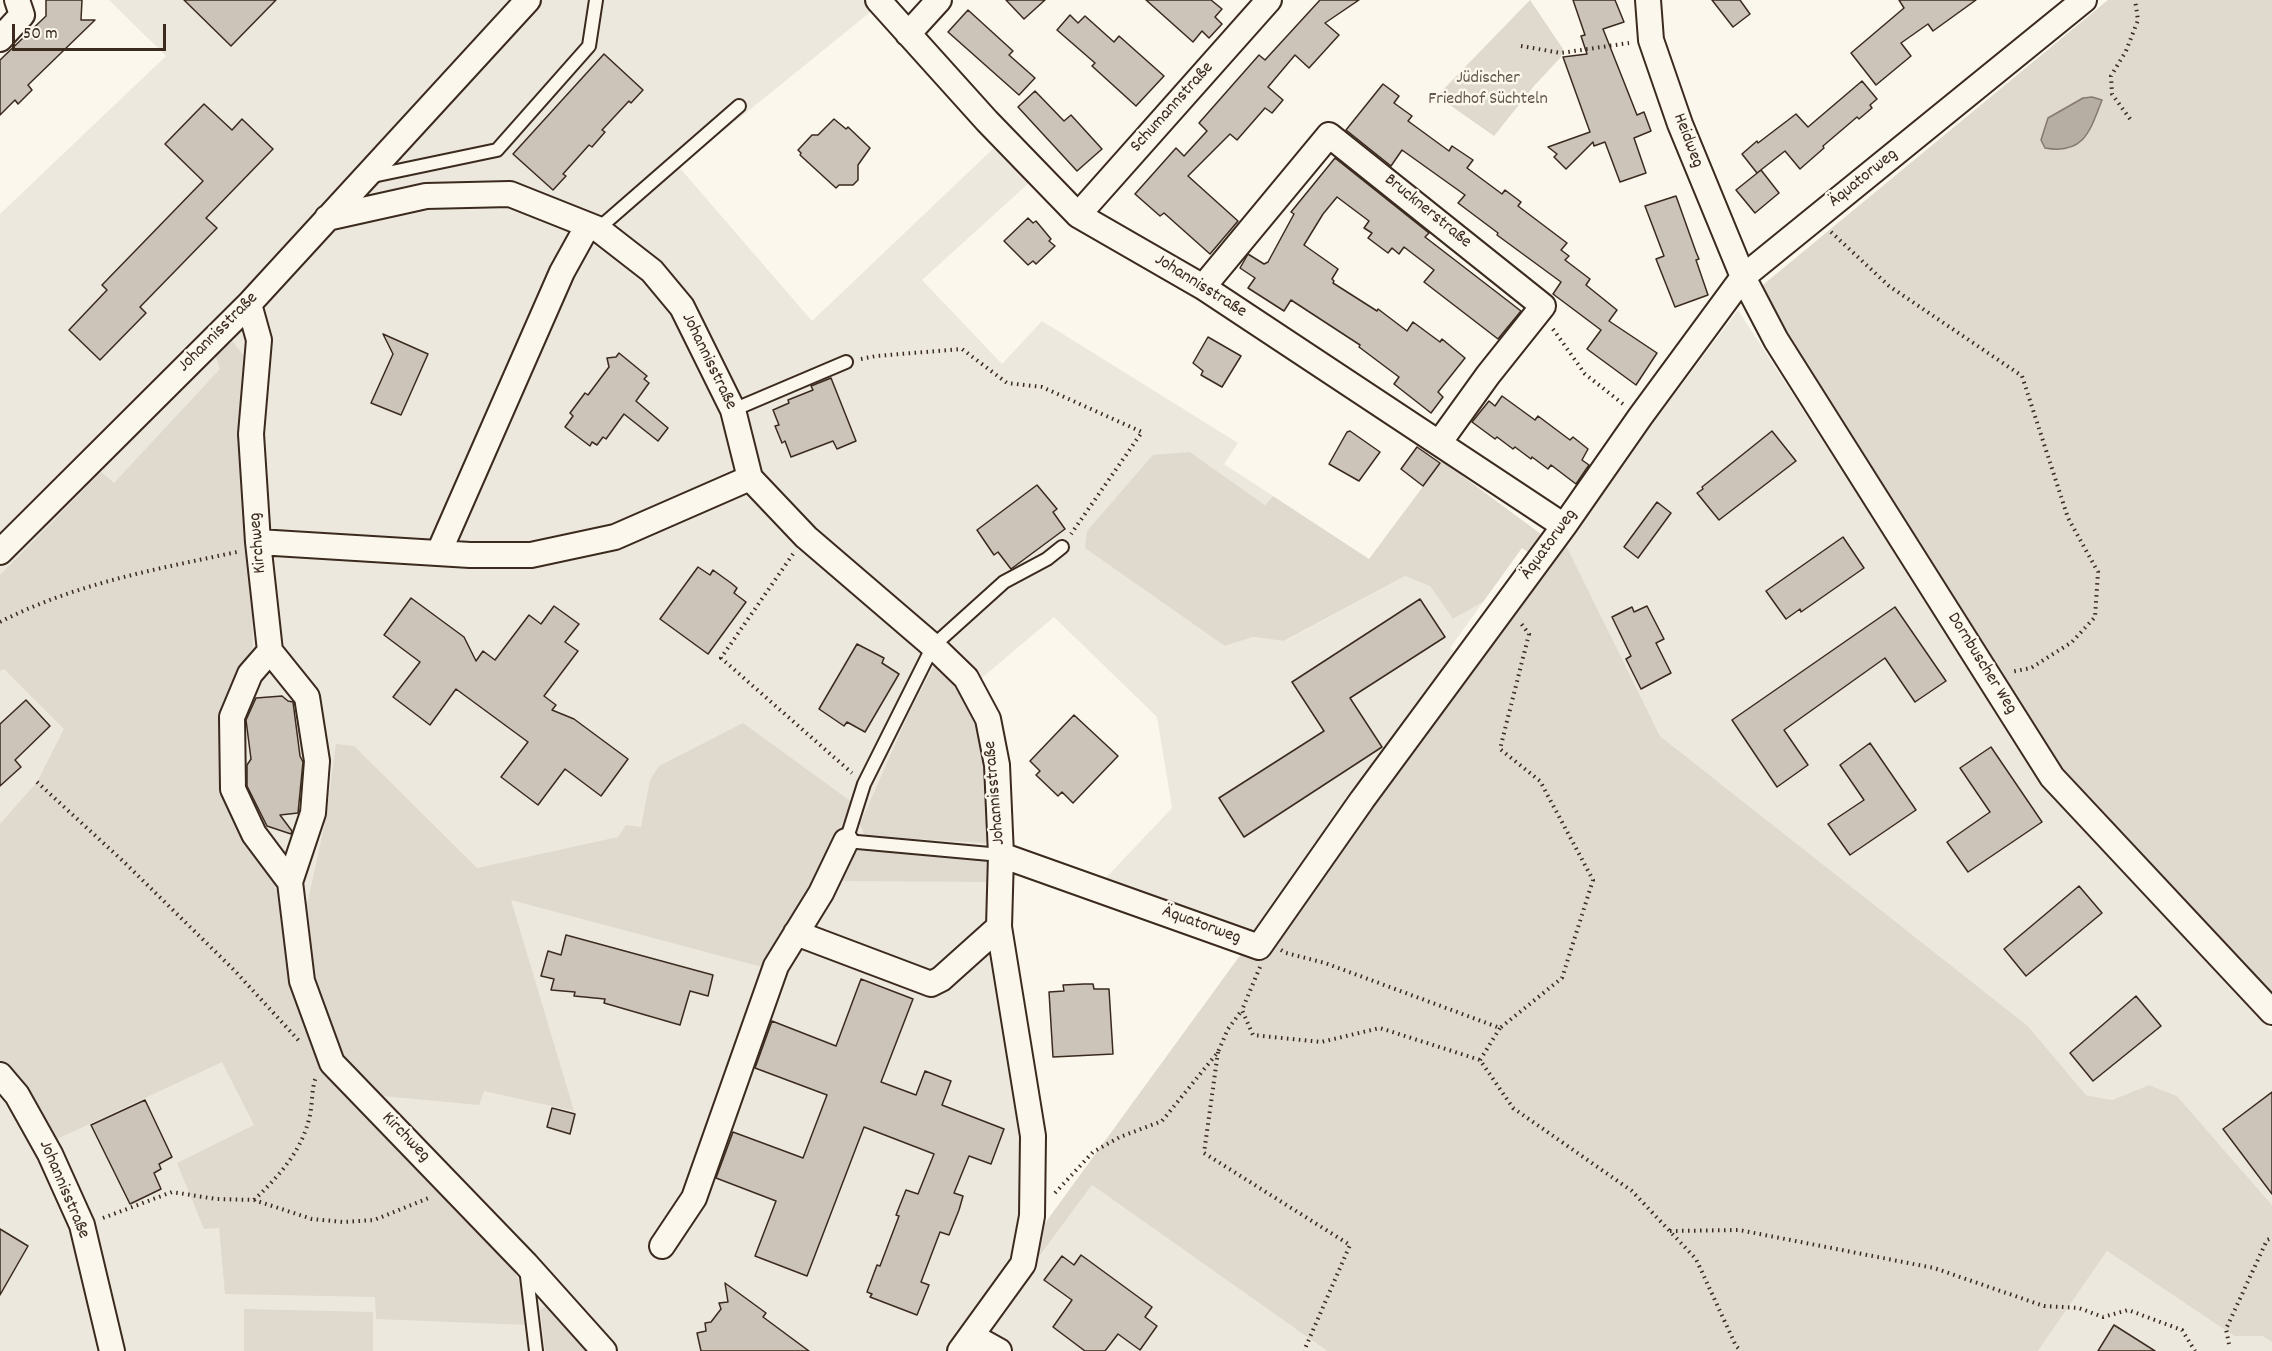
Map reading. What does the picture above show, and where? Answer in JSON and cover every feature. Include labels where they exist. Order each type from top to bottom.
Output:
[{"type":"street","points":[[0,39],[22,15],[17,0]]},
{"type":"street","name":"Johannisstraße","points":[[0,552],[249,304],[528,0]]},
{"type":"street","name":"Johannisstraße","points":[[878,0],[1078,215],[1203,287],[1564,526]]},
{"type":"street","points":[[908,34],[939,0]]},
{"type":"street","name":"Schumannstraße","points":[[1078,215],[1269,0]]},
{"type":"street","name":"Heidweg","points":[[1648,0],[1651,40],[1680,124],[1743,277]]},
{"type":"street","name":"Äquatorweg","points":[[1001,855],[1259,947],[1362,800],[1564,526],[1640,417],[1743,277],[2084,0]]},
{"type":"street","name":"Brucknerstraße","points":[[1203,287],[1329,135],[1543,306]]},
{"type":"street","name":"Johannisstraße","points":[[327,218],[426,196],[510,194],[593,227],[652,271],[682,307],[733,410],[750,478],[806,537],[933,646],[966,678],[988,719],[997,765],[1001,855],[999,927],[1033,1136],[1032,1216],[1023,1264],[966,1343]]},
{"type":"street","points":[[439,552],[562,272],[593,227]]},
{"type":"street","name":"Dornbuscher Weg","points":[[1743,277],[1776,340],[2052,777],[2272,1012]]},
{"type":"street","name":"Kirchweg","points":[[249,304],[259,340],[251,434],[258,545],[270,651],[307,697],[317,761],[312,813],[290,882],[302,981],[332,1063],[526,1264],[604,1351]]},
{"type":"street","points":[[1439,443],[1488,375],[1543,306]]},
{"type":"street","points":[[258,545],[470,555],[531,555],[615,537],[750,478]]},
{"type":"street","name":"Kirchweg","points":[[270,651],[250,674],[232,717],[233,789],[254,834],[290,882]]},
{"type":"street","points":[[662,1246],[694,1198],[776,966],[821,893],[846,841]]},
{"type":"street","points":[[796,933],[931,984],[941,979],[999,927]]},
{"type":"street","name":"Johannisstraße","points":[[0,1075],[17,1095],[50,1154],[82,1225],[112,1351]]},
{"type":"street","points":[[966,1343],[999,1351]]},
{"type":"lane","points":[[364,178],[497,150],[590,46],[596,0]]},
{"type":"lane","points":[[593,227],[739,106]]},
{"type":"lane","points":[[733,410],[846,362]]},
{"type":"lane","points":[[1001,855],[846,841],[864,784],[933,646],[1004,582],[1047,559],[1062,547]]},
{"type":"lane","points":[[526,1264],[537,1351]]},
{"type":"path","points":[[2130,119],[2112,94],[2111,76],[2126,51],[2138,20],[2135,0]]},
{"type":"path","points":[[1521,46],[1561,53],[1651,40]]},
{"type":"path","points":[[1815,218],[1889,286],[2022,376],[2068,518],[2098,572],[2095,617],[2072,642],[2031,668],[1989,677]]},
{"type":"path","points":[[1543,306],[1556,334],[1585,374],[1640,417]]},
{"type":"path","points":[[846,362],[876,356],[962,349],[1007,383],[1042,387],[1142,432],[1062,547]]},
{"type":"path","points":[[806,537],[721,658],[864,784]]},
{"type":"path","points":[[0,622],[34,604],[97,584],[258,545]]},
{"type":"path","points":[[1480,1060],[1500,1028],[1562,978],[1593,880],[1540,781],[1500,749],[1529,634],[1506,604]]},
{"type":"path","points":[[37,782],[124,862],[235,971],[308,1051]]},
{"type":"path","points":[[1286,953],[1325,963],[1500,1028]]},
{"type":"path","points":[[1263,961],[1242,1010],[1228,1029],[1218,1052],[1203,1154],[1350,1245],[1304,1351]]},
{"type":"path","points":[[1242,1010],[1253,1035],[1321,1042],[1380,1028],[1480,1060],[1513,1108],[1632,1191],[1696,1259],[1736,1346],[1741,1351]]},
{"type":"path","points":[[1032,1216],[1093,1152],[1120,1137],[1162,1121],[1218,1052]]},
{"type":"path","points":[[254,1200],[290,1161],[303,1137],[310,1118],[314,1078],[318,1073]]},
{"type":"path","points":[[82,1225],[172,1192],[216,1199],[254,1200],[312,1219],[343,1222],[374,1220],[453,1188]]},
{"type":"path","points":[[1669,1231],[1739,1230],[1934,1268],[2044,1306],[2079,1308],[2103,1317],[2128,1310],[2182,1330],[2195,1351]]},
{"type":"path","points":[[2229,1344],[2226,1329],[2267,1240],[2272,1238]]},
{"type":"shaded area","points":[[109,0],[864,0],[873,10],[679,167],[812,321],[996,146],[1030,182],[922,280],[1002,364],[1042,321],[1238,443],[1224,464],[1273,496],[1265,505],[1190,452],[1225,646],[1253,637],[1285,641],[1405,576],[1430,585],[1453,619],[1483,602],[1450,648],[1459,655],[1253,937],[1100,884],[1172,808],[1157,717],[1054,617],[977,682],[1010,847],[1020,872],[1005,887],[1033,1266],[1092,1185],[1327,1351],[0,1351],[0,214],[166,56]]},
{"type":"shaded area","points":[[2092,97],[2102,100],[2094,122],[2084,138],[2069,148],[2045,148],[2041,140],[2048,118],[2083,98]]},
{"type":"shaded area","points":[[1738,310],[2044,782],[2272,1031],[2272,1205],[2177,1096],[2149,1085],[2112,1100],[2086,1095],[2028,1026],[1660,736],[1564,541]]},
{"type":"shaded area","points":[[2107,1251],[2234,1336],[2262,1336],[2272,1342],[2272,1351],[2038,1351]]},
{"type":"green space","name":"Jüdischer Friedhof Süchteln","points":[[1530,0],[1563,49],[1561,57],[1534,86],[1494,136],[1437,96]]},
{"type":"green space","points":[[2108,0],[2272,0],[2272,996],[2035,738],[1758,289]]},
{"type":"green space","points":[[233,342],[246,358],[253,646],[224,709],[265,866],[277,891],[286,952],[304,1027],[323,1068],[500,1251],[518,1278],[528,1325],[376,1319],[375,1297],[225,1294],[219,1228],[204,1229],[177,1163],[254,1125],[222,1062],[55,1140],[28,1093],[0,1061],[0,824],[37,782],[64,729],[4,669],[0,671],[0,575],[101,472],[114,483],[220,369],[214,351]]},
{"type":"green space","points":[[1190,452],[1265,505],[1273,496],[1369,559],[1442,461],[1545,537],[1532,555],[1522,548],[1483,602],[1453,619],[1430,586],[1405,576],[1284,641],[1253,637],[1225,646],[1085,548],[1087,531],[1153,455]]},
{"type":"green space","points":[[1564,541],[1660,736],[2028,1026],[2086,1095],[2112,1100],[2149,1085],[2177,1096],[2272,1205],[2272,1342],[2262,1336],[2234,1336],[2107,1251],[2038,1351],[1327,1351],[1092,1185],[1031,1268],[1040,1230],[1244,950]]},
{"type":"green space","points":[[936,662],[975,706],[990,768],[992,838],[986,843],[865,836],[860,824],[909,713]]},
{"type":"green space","points":[[743,723],[853,803],[781,941],[762,967],[511,900],[574,1111],[484,1091],[479,1105],[372,1095],[335,1042],[310,976],[306,909],[326,818],[336,744],[354,746],[477,868],[618,837],[626,825],[641,827],[650,780],[659,766]]},
{"type":"green space","points":[[857,850],[977,856],[988,859],[991,882],[840,881],[851,854]]},
{"type":"green space","points":[[549,1304],[592,1351],[545,1351],[540,1310]]},
{"type":"green space","points":[[244,1309],[373,1312],[373,1351],[244,1351]]},
{"type":"building","points":[[46,0],[82,0],[81,20],[95,20],[28,85],[32,90],[18,104],[15,100],[0,115],[0,60],[46,16]]},
{"type":"building","points":[[184,0],[276,0],[231,46]]},
{"type":"building","points":[[1006,0],[1045,0],[1024,19]]},
{"type":"building","points":[[1146,0],[1211,0],[1222,9],[1215,17],[1222,24],[1209,38],[1202,31],[1193,42]]},
{"type":"building","points":[[1320,0],[1359,0],[1325,23],[1339,35],[1309,68],[1295,55],[1268,87],[1283,100],[1272,113],[1265,108],[1237,140],[1230,134],[1188,176],[1238,221],[1210,254],[1164,213],[1160,216],[1135,194],[1176,148],[1184,156],[1207,131],[1199,123],[1259,55],[1265,60]]},
{"type":"building","points":[[1573,0],[1615,0],[1624,22],[1603,29],[1637,115],[1644,112],[1651,131],[1634,138],[1646,173],[1620,182],[1605,142],[1594,146],[1593,142],[1566,169],[1554,157],[1557,154],[1548,147],[1590,132],[1563,57],[1587,54],[1581,36],[1585,35]]},
{"type":"building","points":[[1712,0],[1740,0],[1750,14],[1733,27]]},
{"type":"building","points":[[1899,0],[1976,0],[1933,31],[1928,24],[1901,43],[1911,56],[1876,85],[1851,53],[1904,8]]},
{"type":"building","points":[[968,10],[1013,51],[1009,55],[1035,78],[1019,95],[948,32]]},
{"type":"building","points":[[1070,15],[1078,23],[1085,16],[1114,42],[1119,36],[1164,76],[1136,106],[1092,66],[1095,63],[1057,30]]},
{"type":"building","points":[[604,54],[643,90],[631,103],[629,101],[602,130],[605,132],[592,147],[589,145],[563,174],[566,176],[553,190],[513,154]]},
{"type":"building","points":[[1862,81],[1877,99],[1870,105],[1872,108],[1859,119],[1857,117],[1800,169],[1785,151],[1757,173],[1742,154],[1796,114],[1808,127]]},
{"type":"building","points":[[1383,84],[1399,96],[1394,103],[1412,116],[1408,121],[1449,151],[1452,146],[1473,160],[1467,168],[1502,194],[1505,190],[1521,202],[1518,206],[1567,243],[1561,250],[1569,256],[1565,260],[1590,279],[1586,285],[1617,310],[1609,321],[1657,353],[1636,385],[1587,349],[1601,330],[1553,294],[1561,282],[1458,203],[1465,195],[1402,150],[1391,166],[1346,130]]},
{"type":"building","points":[[1035,91],[1064,121],[1071,115],[1102,149],[1077,171],[1018,107]]},
{"type":"building","points":[[204,104],[232,130],[242,119],[273,149],[206,218],[217,228],[140,307],[146,313],[100,360],[69,330],[107,290],[102,285],[203,181],[165,144]]},
{"type":"building","points":[[834,119],[846,129],[848,127],[870,148],[858,165],[858,180],[853,185],[839,185],[836,188],[800,155],[798,150],[812,135],[818,135]]},
{"type":"building","points":[[1335,158],[1429,233],[1425,237],[1521,311],[1498,339],[1424,282],[1434,270],[1404,247],[1399,254],[1392,248],[1388,253],[1368,238],[1372,233],[1364,228],[1369,221],[1337,197],[1323,214],[1304,245],[1338,269],[1332,279],[1333,283],[1377,311],[1378,309],[1407,331],[1413,322],[1440,342],[1442,339],[1465,358],[1438,392],[1443,397],[1431,413],[1394,384],[1399,377],[1359,347],[1360,345],[1291,300],[1284,311],[1248,288],[1255,278],[1240,268],[1248,254],[1264,264],[1268,262],[1294,214],[1291,212]]},
{"type":"building","points":[[1761,170],[1779,193],[1755,213],[1736,190]]},
{"type":"building","points":[[1676,196],[1699,259],[1696,260],[1708,295],[1675,307],[1656,259],[1664,256],[1645,206]]},
{"type":"building","points":[[1028,218],[1033,223],[1036,221],[1055,246],[1036,264],[1033,261],[1028,265],[1004,241]]},
{"type":"building","points":[[383,334],[428,354],[401,415],[371,403],[393,354]]},
{"type":"building","points":[[1208,337],[1241,356],[1222,387],[1201,375],[1203,371],[1193,363]]},
{"type":"building","points":[[619,353],[647,376],[644,379],[649,383],[636,401],[668,428],[658,441],[624,414],[606,439],[603,437],[597,445],[592,442],[590,446],[565,427],[573,416],[570,413],[585,393],[588,395],[609,367],[607,358],[616,357]]},
{"type":"building","points":[[831,378],[856,441],[837,449],[833,441],[791,457],[785,441],[782,443],[775,426],[779,425],[773,410],[789,403],[788,400],[813,390],[811,386]]},
{"type":"building","points":[[1502,396],[1535,420],[1538,416],[1570,440],[1573,437],[1588,449],[1582,460],[1589,465],[1576,484],[1551,465],[1548,469],[1515,447],[1513,449],[1497,437],[1495,439],[1472,422],[1489,401],[1495,406]]},
{"type":"building","points":[[1350,431],[1380,452],[1359,481],[1329,464],[1347,432]]},
{"type":"building","points":[[1772,431],[1796,461],[1719,520],[1697,493]]},
{"type":"building","points":[[1417,447],[1440,463],[1423,486],[1401,469]]},
{"type":"building","points":[[1037,485],[1057,509],[1053,512],[1065,529],[1011,569],[998,552],[994,555],[977,530]]},
{"type":"building","points":[[1657,502],[1671,513],[1638,558],[1624,547]]},
{"type":"building","points":[[1843,537],[1864,568],[1801,612],[1800,609],[1786,619],[1766,591]]},
{"type":"building","points":[[698,567],[710,575],[713,570],[731,583],[737,588],[734,593],[746,602],[708,654],[660,619]]},
{"type":"building","points":[[411,598],[464,637],[476,661],[483,651],[495,660],[529,615],[541,624],[554,606],[579,624],[565,642],[578,651],[544,696],[556,705],[552,710],[574,719],[628,759],[601,796],[565,769],[538,805],[501,777],[528,742],[456,689],[430,725],[393,697],[420,662],[384,635]]},
{"type":"building","points":[[1420,599],[1445,637],[1350,698],[1382,747],[1244,837],[1219,798],[1324,731],[1292,682]]},
{"type":"building","points":[[1647,606],[1664,639],[1656,643],[1671,673],[1641,689],[1626,659],[1631,656],[1612,617],[1632,607],[1634,612]]},
{"type":"building","points":[[1895,607],[1946,681],[1915,702],[1885,658],[1784,730],[1808,765],[1777,787],[1732,720]]},
{"type":"building","points":[[857,644],[884,658],[882,663],[899,674],[865,732],[847,722],[844,726],[819,709]]},
{"type":"building","points":[[282,696],[293,702],[300,756],[303,762],[298,813],[280,815],[292,831],[291,834],[267,826],[247,786],[247,765],[251,759],[246,720],[256,698]]},
{"type":"building","points":[[26,700],[50,726],[15,760],[21,767],[0,786],[0,724]]},
{"type":"building","points":[[1074,715],[1118,756],[1073,803],[1062,792],[1058,796],[1036,775],[1040,771],[1030,761]]},
{"type":"building","points":[[1870,743],[1916,810],[1850,855],[1828,824],[1864,800],[1840,765]]},
{"type":"building","points":[[1991,747],[2042,822],[1968,872],[1947,842],[1990,812],[1960,768]]},
{"type":"building","points":[[2079,886],[2102,913],[2026,976],[2004,949]]},
{"type":"building","points":[[566,935],[713,975],[708,996],[690,991],[680,1025],[604,1003],[605,999],[574,996],[575,992],[551,990],[554,979],[541,976],[548,951],[561,955]]},
{"type":"building","points":[[861,979],[913,999],[881,1082],[916,1095],[925,1071],[951,1081],[942,1105],[1004,1129],[991,1164],[969,1156],[954,1193],[963,1196],[959,1210],[949,1235],[940,1232],[921,1282],[929,1285],[917,1315],[870,1297],[872,1294],[867,1292],[877,1265],[880,1266],[906,1190],[918,1194],[934,1154],[864,1127],[807,1276],[755,1256],[776,1201],[716,1178],[733,1132],[803,1158],[827,1095],[755,1068],[772,1021],[836,1046]]},
{"type":"building","points":[[1093,984],[1094,989],[1109,989],[1113,1054],[1053,1057],[1049,992],[1064,991],[1063,985]]},
{"type":"building","points":[[2136,996],[2161,1026],[2093,1081],[2070,1053]]},
{"type":"building","points":[[2272,1092],[2272,1194],[2223,1129]]},
{"type":"building","points":[[145,1100],[172,1157],[159,1164],[161,1169],[154,1173],[161,1189],[130,1204],[91,1125]]},
{"type":"building","points":[[552,1108],[575,1114],[570,1134],[547,1127]]},
{"type":"building","points":[[0,1229],[28,1246],[0,1295]]},
{"type":"building","points":[[1081,1255],[1152,1307],[1145,1317],[1157,1326],[1140,1350],[1118,1334],[1105,1351],[1085,1351],[1053,1327],[1072,1300],[1044,1280],[1062,1256],[1074,1265]]},
{"type":"building","points":[[725,1283],[766,1313],[763,1317],[809,1351],[701,1351],[697,1333],[706,1331],[705,1323],[711,1322],[721,1309],[719,1303],[728,1302]]},
{"type":"building","points":[[2114,1325],[2155,1351],[2098,1351]]}]
